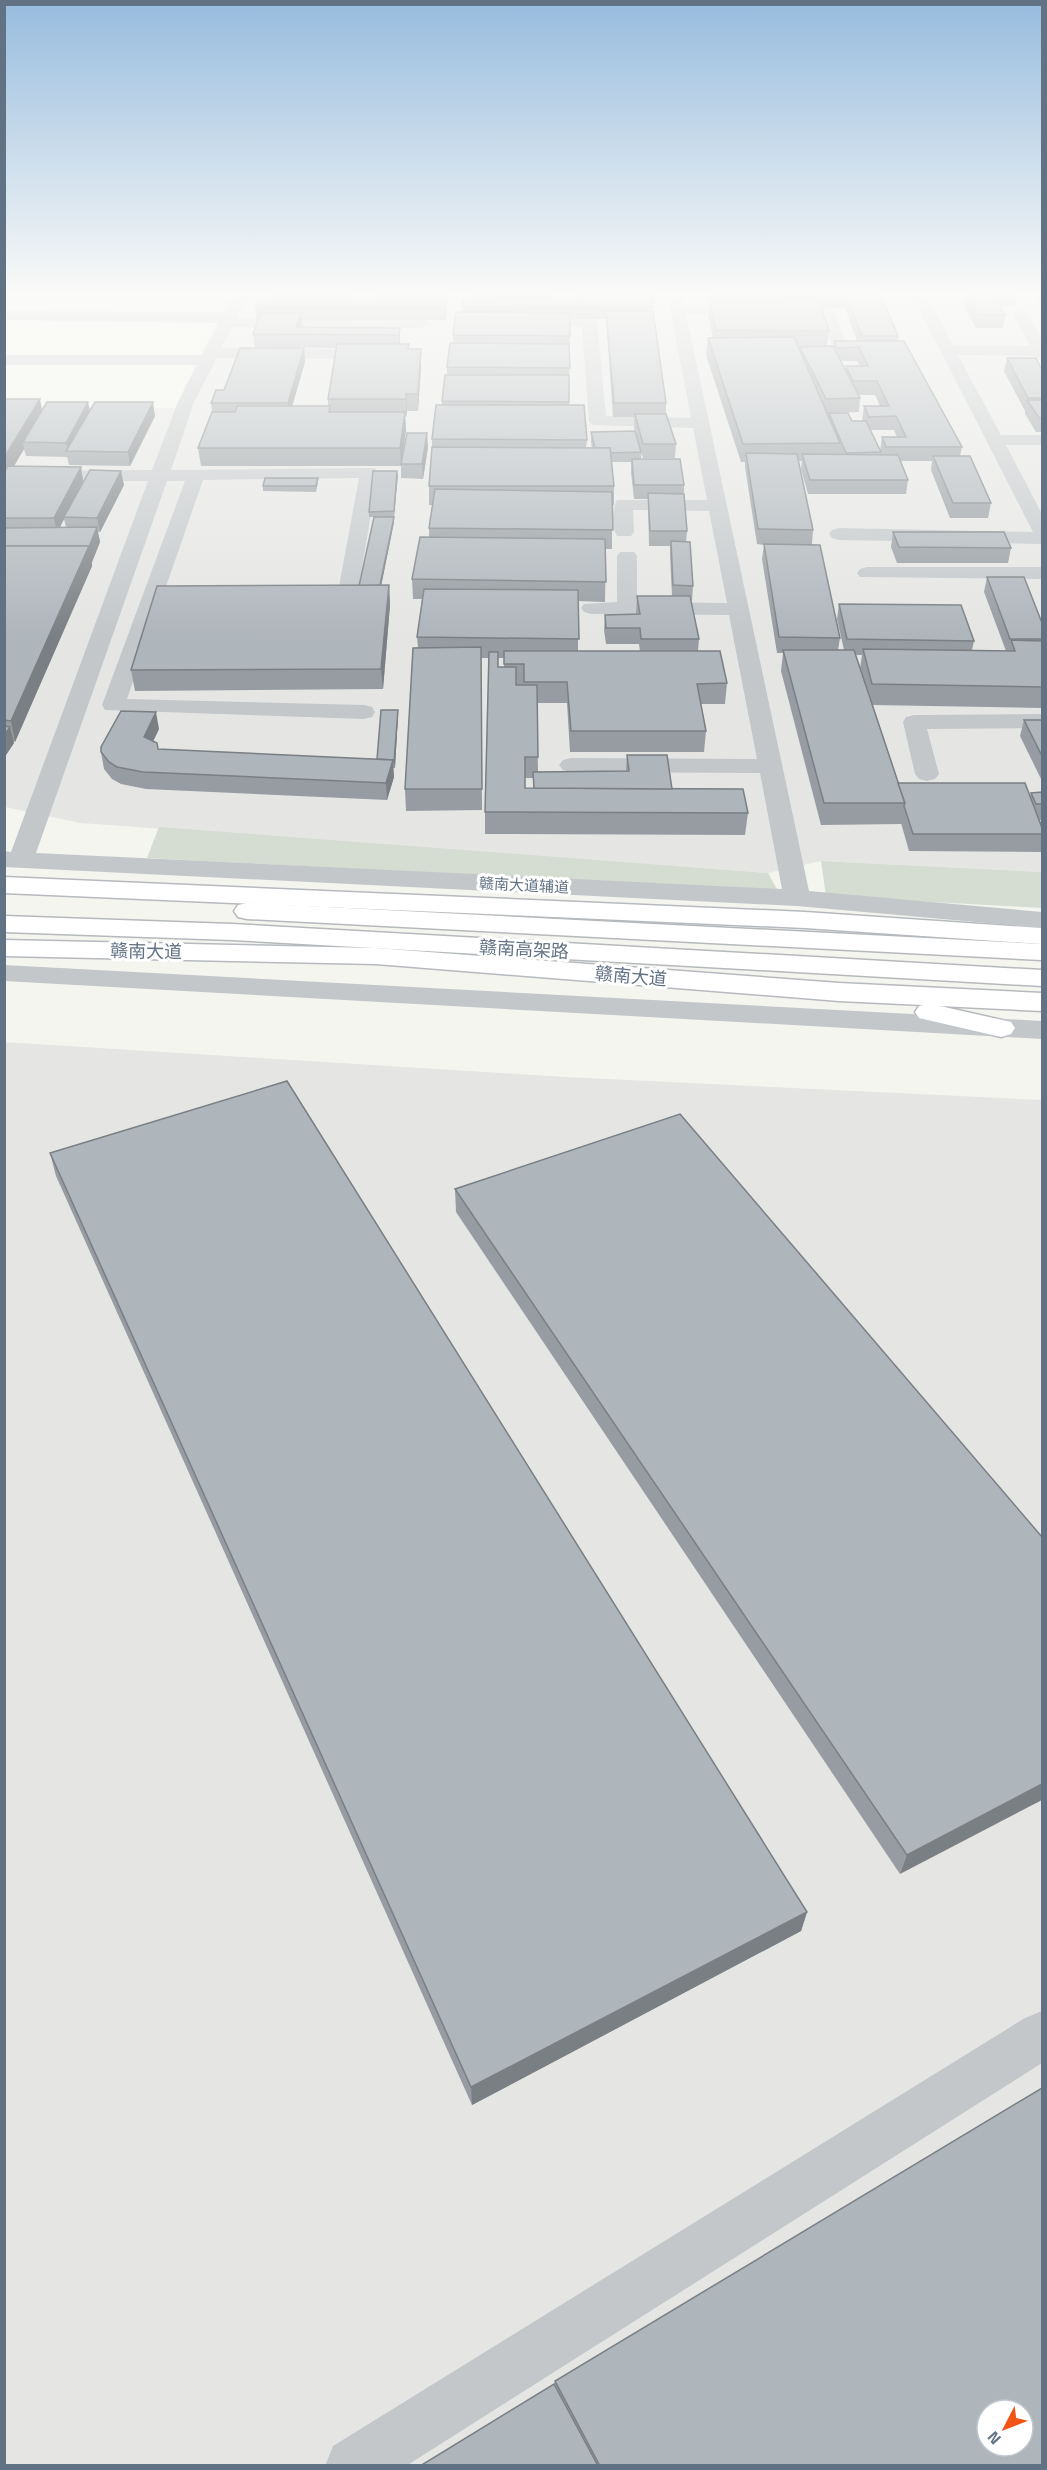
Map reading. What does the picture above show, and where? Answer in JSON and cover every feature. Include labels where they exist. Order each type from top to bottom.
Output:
[{"type":"main road","points":[[4,885],[1007,917]]},
{"type":"main road","name":"赣南高架路","points":[[4,902],[379,916],[1042,952]]},
{"type":"main road","points":[[801,909],[1042,936]]},
{"type":"main road","name":"赣南高架路","points":[[4,924],[232,932],[1042,978]]},
{"type":"main road","name":"赣南大道","points":[[4,948],[376,956],[839,992],[1042,1002]]},
{"type":"main road","points":[[839,992],[1001,1028]]},
{"type":"street","points":[[13,859],[184,406]]},
{"type":"street","points":[[595,406],[598,419]]},
{"type":"street","points":[[699,406],[801,909]]},
{"type":"street","points":[[976,406],[1042,531]]},
{"type":"street","points":[[575,419],[701,423]]},
{"type":"street","points":[[994,440],[1042,440]]},
{"type":"street","points":[[34,476],[369,472],[347,598],[301,598]]},
{"type":"street","points":[[196,475],[113,705],[364,712]]},
{"type":"street","points":[[624,532],[624,504],[718,506]]},
{"type":"street","points":[[839,534],[1042,538]]},
{"type":"street","points":[[627,556],[627,608]]},
{"type":"street","points":[[867,573],[1042,573]]},
{"type":"street","points":[[152,598],[175,598]]},
{"type":"street","points":[[591,608],[739,609]]},
{"type":"street","points":[[927,774],[914,722],[1042,720]]},
{"type":"street","points":[[571,765],[771,766]]},
{"type":"street","name":"赣南大道辅道","points":[[13,859],[801,909]]},
{"type":"street","points":[[1007,917],[1042,920]]},
{"type":"street","points":[[4,973],[1042,1030]]},
{"type":"street","points":[[353,2466],[1042,2035]]},
{"type":"shaded area","points":[[5,406],[1042,406],[1042,872],[821,861],[768,873],[80,823],[5,807]]},
{"type":"shaded area","points":[[159,827],[768,873],[778,891],[147,858]]},
{"type":"shaded area","points":[[821,861],[1042,872],[1042,908],[826,896]]},
{"type":"shaded area","points":[[4,1042],[567,1077],[1042,1100],[1042,2465],[5,2465]]},
{"type":"building","points":[[4,406],[36,406],[4,458]]},
{"type":"building","points":[[44,406],[86,406],[66,443],[23,442]]},
{"type":"building","points":[[92,406],[151,406],[128,452],[66,451]]},
{"type":"building","points":[[237,406],[330,406],[329,412],[405,412],[400,448],[198,448],[212,412],[235,412]]},
{"type":"building","points":[[436,406],[584,406],[587,440],[432,439]]},
{"type":"building","points":[[731,406],[824,406],[840,443],[743,444]]},
{"type":"building","points":[[864,406],[940,406],[962,447],[886,447],[882,437],[906,437],[896,416],[869,417]]},
{"type":"building","points":[[1031,406],[1042,406],[1042,418],[1039,418]]},
{"type":"building","points":[[829,413],[848,413],[852,421],[866,421],[881,452],[846,453]]},
{"type":"building","points":[[635,414],[666,414],[676,444],[643,444]]},
{"type":"building","points":[[635,431],[641,452],[611,453],[610,448],[595,448],[591,432]]},
{"type":"building","points":[[407,433],[427,433],[422,464],[401,464]]},
{"type":"building","points":[[432,447],[610,448],[614,486],[429,486]]},
{"type":"building","points":[[746,453],[797,454],[813,530],[758,529]]},
{"type":"building","points":[[802,454],[898,455],[908,480],[810,480]]},
{"type":"building","points":[[933,456],[970,456],[991,503],[953,503]]},
{"type":"building","points":[[632,459],[680,459],[684,485],[634,485]]},
{"type":"building","points":[[8,466],[81,467],[54,518],[4,518],[4,472]]},
{"type":"building","points":[[90,470],[121,471],[97,518],[64,517]]},
{"type":"building","points":[[373,471],[397,471],[394,511],[369,512]]},
{"type":"building","points":[[265,478],[318,478],[316,486],[263,486]]},
{"type":"building","points":[[435,489],[612,492],[613,530],[429,528]]},
{"type":"building","points":[[648,493],[684,494],[687,531],[650,531]]},
{"type":"building","points":[[374,517],[394,517],[380,585],[359,586]]},
{"type":"building","points":[[97,527],[89,547],[4,546],[4,528]]},
{"type":"building","points":[[893,532],[1004,532],[1011,548],[899,547]]},
{"type":"building","points":[[420,537],[605,539],[606,582],[412,579]]},
{"type":"building","points":[[671,541],[690,542],[693,586],[673,585]]},
{"type":"building","points":[[764,544],[820,545],[840,638],[779,637]]},
{"type":"building","points":[[4,546],[89,546],[11,721],[4,720]]},
{"type":"building","points":[[987,577],[1024,577],[1042,623],[1042,639],[1010,639]]},
{"type":"building","points":[[389,585],[381,669],[131,670],[157,586]]},
{"type":"building","points":[[424,589],[578,590],[579,639],[417,637]]},
{"type":"building","points":[[637,596],[690,596],[699,639],[641,639],[640,628],[606,628],[605,615],[640,614]]},
{"type":"building","points":[[839,604],[961,605],[974,641],[847,639]]},
{"type":"building","points":[[1011,640],[1042,641],[1042,687],[872,684],[863,649],[1015,651]]},
{"type":"building","points":[[481,647],[482,789],[405,789],[413,648]]},
{"type":"building","points":[[783,650],[854,650],[905,803],[824,803]]},
{"type":"building","points":[[504,651],[720,651],[727,683],[697,684],[706,731],[571,731],[567,682],[524,682],[524,664],[504,664]]},
{"type":"building","points":[[489,652],[498,652],[498,667],[516,667],[516,685],[537,685],[538,757],[525,757],[525,788],[743,789],[748,813],[485,812]]},
{"type":"building","points":[[381,710],[398,710],[394,762],[377,759]]},
{"type":"building","points":[[121,711],[156,712],[144,737],[157,743],[158,749],[393,760],[386,783],[143,772],[117,767],[109,762],[101,752],[101,747]]},
{"type":"building","points":[[1024,720],[1042,720],[1042,756]]},
{"type":"building","points":[[4,726],[10,727],[4,735]]},
{"type":"building","points":[[627,755],[667,755],[672,789],[534,788],[533,772],[629,771]]},
{"type":"building","points":[[898,783],[1025,783],[1042,828],[1042,834],[913,834]]},
{"type":"building","points":[[1042,792],[1042,804],[1036,804],[1031,793]]},
{"type":"building","points":[[287,1081],[807,1912],[471,2087],[50,1153]]},
{"type":"building","points":[[680,1114],[1042,1537],[1042,1784],[907,1855],[455,1189]]},
{"type":"building","points":[[1042,2088],[1042,2466],[600,2466],[555,2381]]},
{"type":"building","points":[[554,2384],[598,2466],[420,2466]]}]
